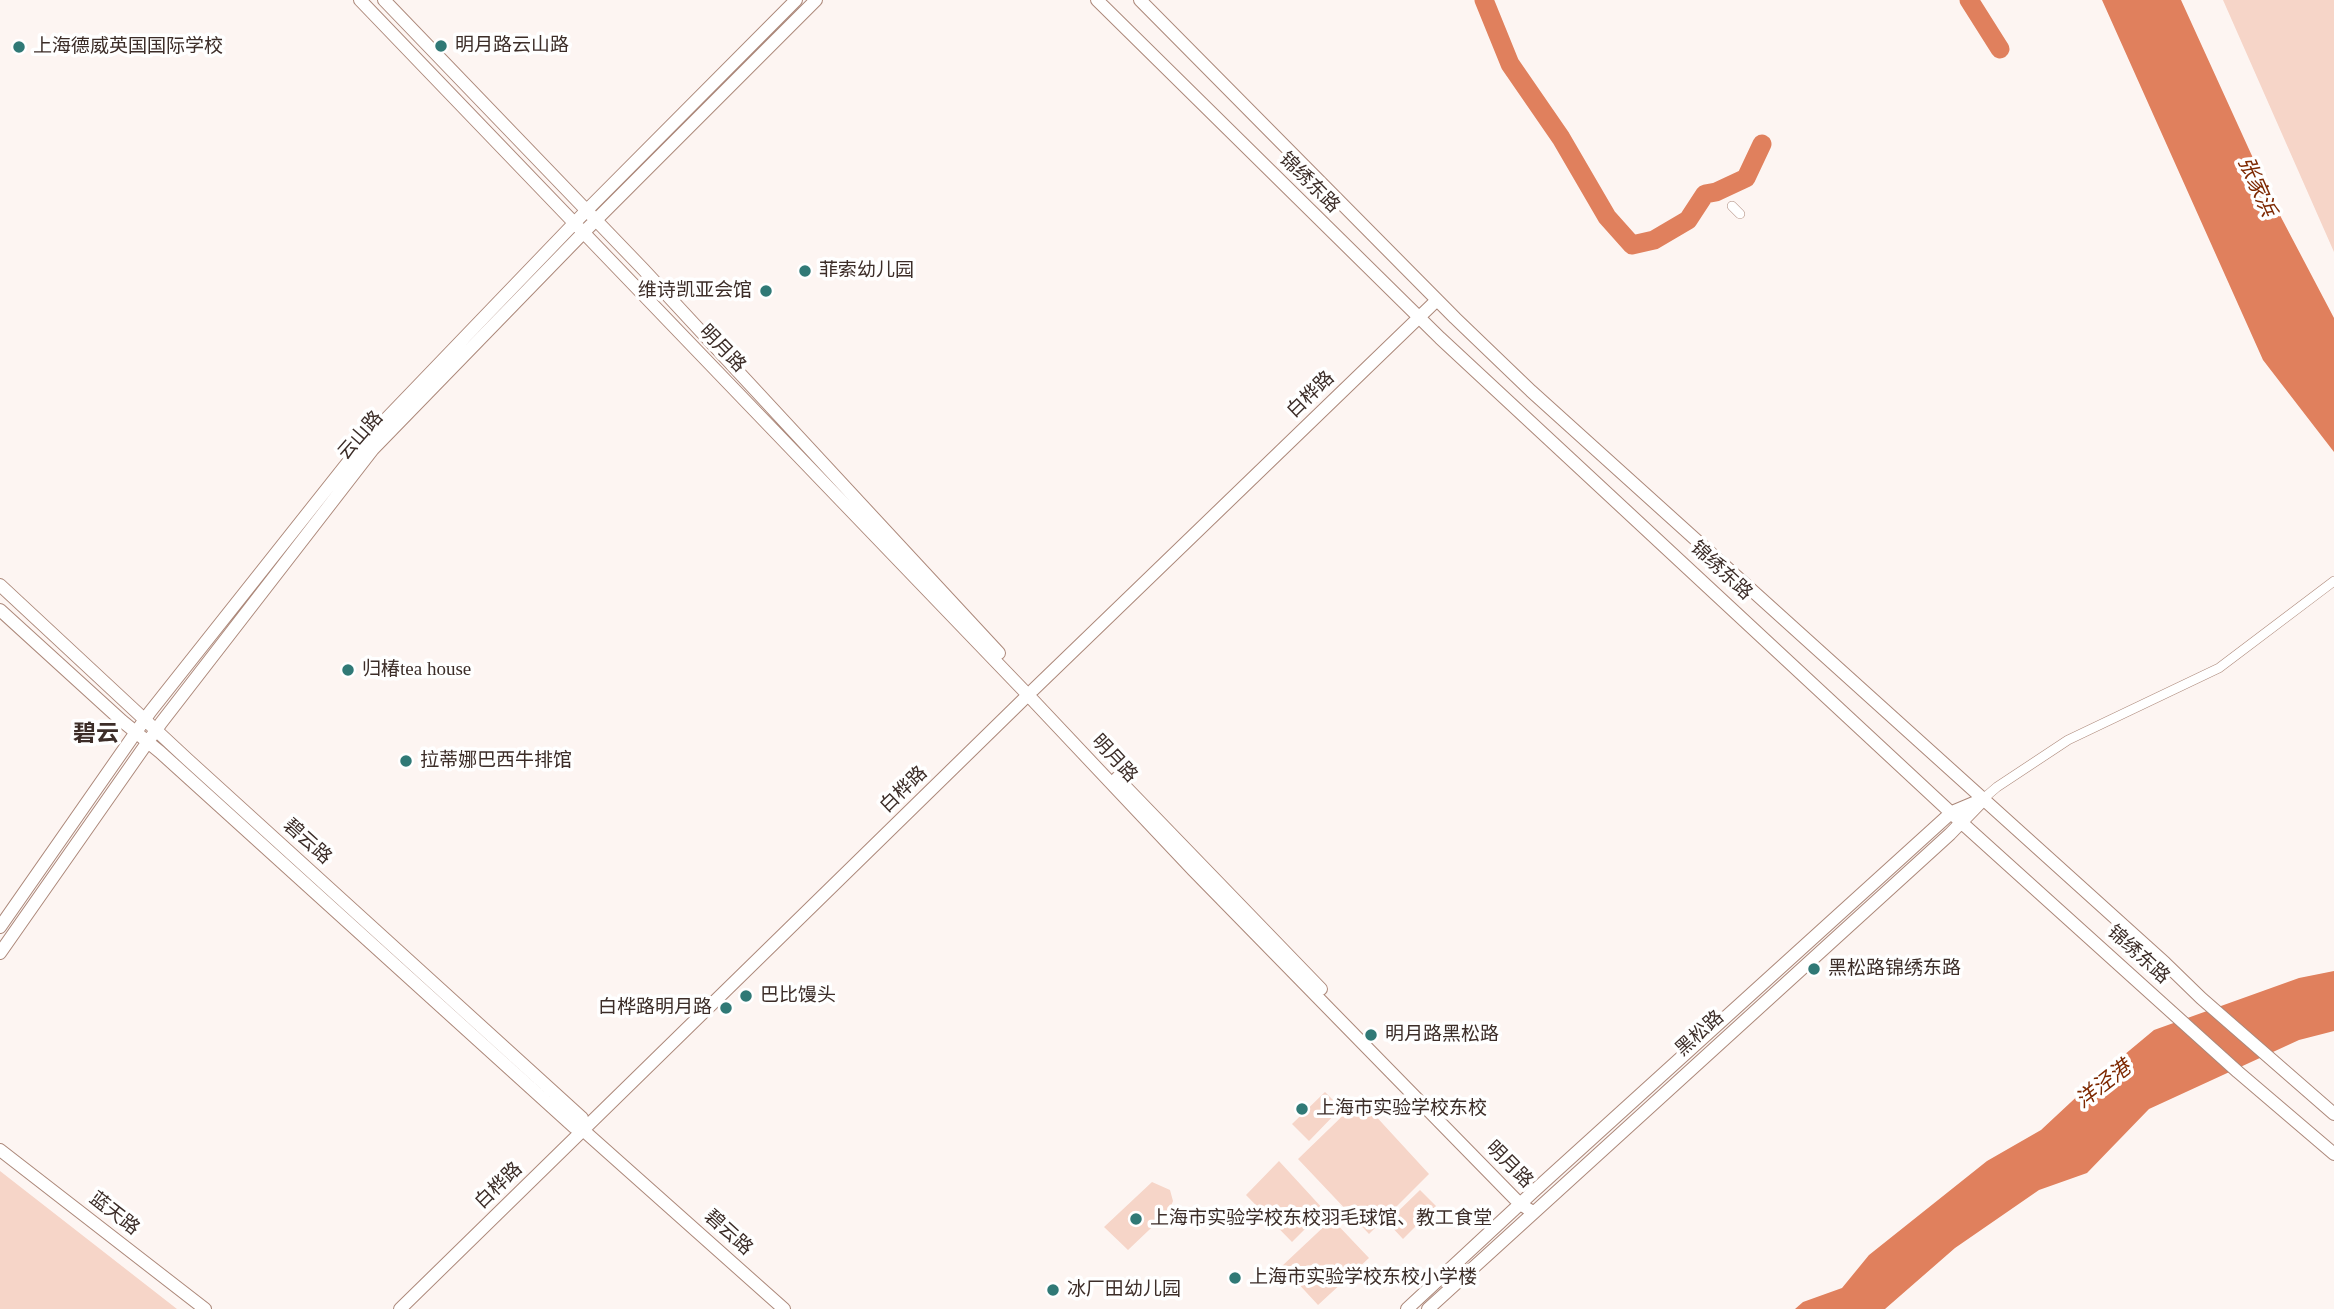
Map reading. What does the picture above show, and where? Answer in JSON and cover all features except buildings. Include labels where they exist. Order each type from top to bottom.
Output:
[{"type":"street","name":"明月路","points":[[360,0],[578,228],[1031,692]]},
{"type":"street","name":"明月路","points":[[384,0],[596,221],[1193,870],[1533,1212]]},
{"type":"street","name":"云山路","points":[[0,953],[156,730],[373,449],[578,228],[586,211],[796,0]]},
{"type":"street","name":"云山路","points":[[0,927],[145,718],[364,442],[578,228],[596,221],[816,0]]},
{"type":"street","name":"锦绣东路","points":[[1097,0],[1419,318],[1962,822],[2238,1072],[2334,1154]]},
{"type":"street","name":"锦绣东路","points":[[1140,0],[1437,300],[1545,405],[2201,998],[2334,1114]]},
{"type":"street","points":[[1732,206],[1740,214]]},
{"type":"street","name":"白桦路","points":[[400,1309],[1031,692],[1437,300]]},
{"type":"street","name":"黑松路","points":[[1428,1309],[1962,822],[1997,787],[2067,740],[2219,668],[2334,581]]},
{"type":"street","name":"碧云路","points":[[0,585],[582,1118],[583,1129]]},
{"type":"street","name":"碧云路","points":[[0,610],[574,1127],[583,1129],[784,1309]]},
{"type":"street","points":[[1407,1309],[1952,812],[1983,799]]},
{"type":"street","name":"蓝天路","points":[[0,1150],[205,1309]]},
{"type":"shaded area","points":[[2223,0],[2334,0],[2334,252]]},
{"type":"shaded area","points":[[1325,1092],[1341,1108],[1309,1141],[1292,1124]]},
{"type":"shaded area","points":[[1360,1099],[1429,1174],[1369,1234],[1298,1159]]},
{"type":"shaded area","points":[[1279,1161],[1324,1210],[1292,1242],[1246,1195]]},
{"type":"shaded area","points":[[0,1171],[177,1309],[0,1309]]},
{"type":"shaded area","name":"上海市实验学校东校羽毛球馆、教工食堂","points":[[1152,1182],[1170,1190],[1173,1201],[1169,1211],[1128,1250],[1104,1227]]},
{"type":"shaded area","points":[[1420,1190],[1436,1206],[1403,1239],[1387,1222]]},
{"type":"shaded area","points":[[1332,1219],[1369,1258],[1318,1305],[1282,1266]]},
{"type":"water","name":"张家浜","points":[[2102,0],[2181,0],[2273,202],[2334,318],[2334,452],[2263,360]]},
{"type":"water","name":"洋泾港","points":[[2334,971],[2334,1031],[2299,1040],[2149,1109],[2087,1173],[2039,1190],[1955,1248],[1885,1309],[1795,1309],[1803,1302],[1842,1288],[1869,1255],[1987,1161],[2041,1130],[2154,1030],[2299,978]]},
{"type":"waterway","points":[[1484,0],[1510,64],[1561,138],[1607,217],[1632,245],[1654,240],[1688,220],[1705,194],[1716,192],[1746,178],[1762,144]]},
{"type":"waterway","points":[[1969,0],[2000,49]]},
{"type":"place","name":"明月路云山路","points":[[441,46]]},
{"type":"place","name":"上海德威英国国际学校","points":[[19,47]]},
{"type":"place","name":"菲索幼儿园","points":[[805,271]]},
{"type":"place","name":"维诗凯亚会馆","points":[[766,291]]},
{"type":"place","name":"归椿tea house","points":[[348,670]]},
{"type":"place","name":"拉蒂娜巴西牛排馆","points":[[406,761]]},
{"type":"place","name":"黑松路锦绣东路","points":[[1814,969]]},
{"type":"place","name":"巴比馒头","points":[[746,996]]},
{"type":"place","name":"白桦路明月路","points":[[726,1008]]},
{"type":"place","name":"明月路黑松路","points":[[1371,1035]]},
{"type":"place","name":"上海市实验学校东校","points":[[1302,1109]]},
{"type":"place","name":"上海市实验学校东校羽毛球馆、教工食堂","points":[[1136,1219]]},
{"type":"place","name":"上海市实验学校东校小学楼","points":[[1235,1278]]},
{"type":"place","name":"冰厂田幼儿园","points":[[1053,1290]]},
{"type":"district","name":"碧云","points":[[96,735]]}]
